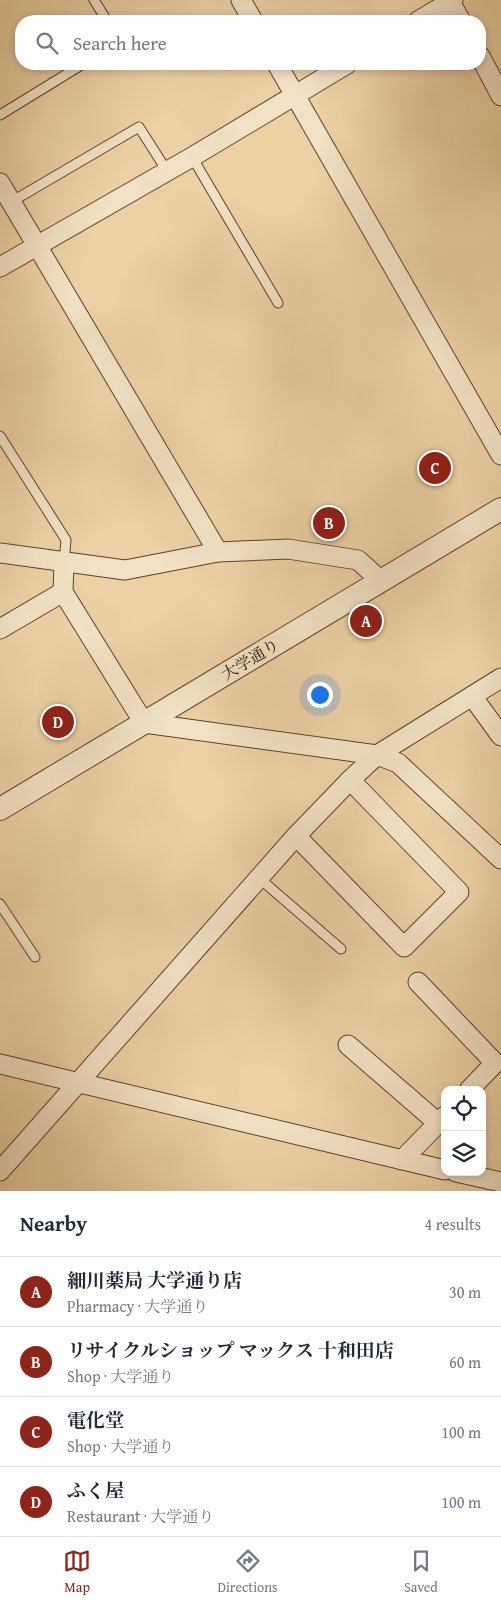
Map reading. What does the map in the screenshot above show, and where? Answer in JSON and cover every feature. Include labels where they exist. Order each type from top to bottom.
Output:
[{"type":"street","points":[[241,0],[250,15]]},
{"type":"street","points":[[428,15],[452,1],[458,15]]},
{"type":"street","points":[[486,67],[501,96]]},
{"type":"street","points":[[280,70],[501,455]]},
{"type":"street","points":[[0,267],[192,157],[337,70]]},
{"type":"street","points":[[0,183],[218,552]]},
{"type":"street","name":"大学通り","points":[[0,809],[501,509]]},
{"type":"street","points":[[0,553],[125,570],[218,552],[288,549],[358,560],[380,580]]},
{"type":"street","points":[[64,563],[63,592],[144,723],[377,755],[398,763],[501,859]]},
{"type":"street","points":[[0,629],[63,592]]},
{"type":"street","points":[[0,1171],[296,836],[350,780],[377,755],[501,678]]},
{"type":"street","points":[[472,696],[501,736]]},
{"type":"street","points":[[296,836],[404,947],[459,892],[350,780]]},
{"type":"street","points":[[418,982],[495,1063],[473,1086]]},
{"type":"street","points":[[348,1045],[441,1120],[402,1160]]},
{"type":"street","points":[[0,1064],[441,1169]]},
{"type":"street","points":[[467,1180],[501,1182]]},
{"type":"lane","points":[[94,0],[103,15]]},
{"type":"lane","points":[[0,115],[73,70]]},
{"type":"lane","points":[[11,202],[140,127],[167,171]]},
{"type":"lane","points":[[192,157],[278,303]]},
{"type":"lane","points":[[0,436],[66,540],[64,563]]},
{"type":"lane","points":[[259,878],[341,950]]},
{"type":"lane","points":[[0,904],[35,957]]},
{"type":"place","name":"電化堂","points":[[435,468]]},
{"type":"place","name":"リサイクルショップ マックス 十和田店","points":[[329,523]]},
{"type":"place","name":"細川薬局 大学通り店","points":[[366,621]]},
{"type":"place","name":"ふく屋","points":[[58,722]]}]
